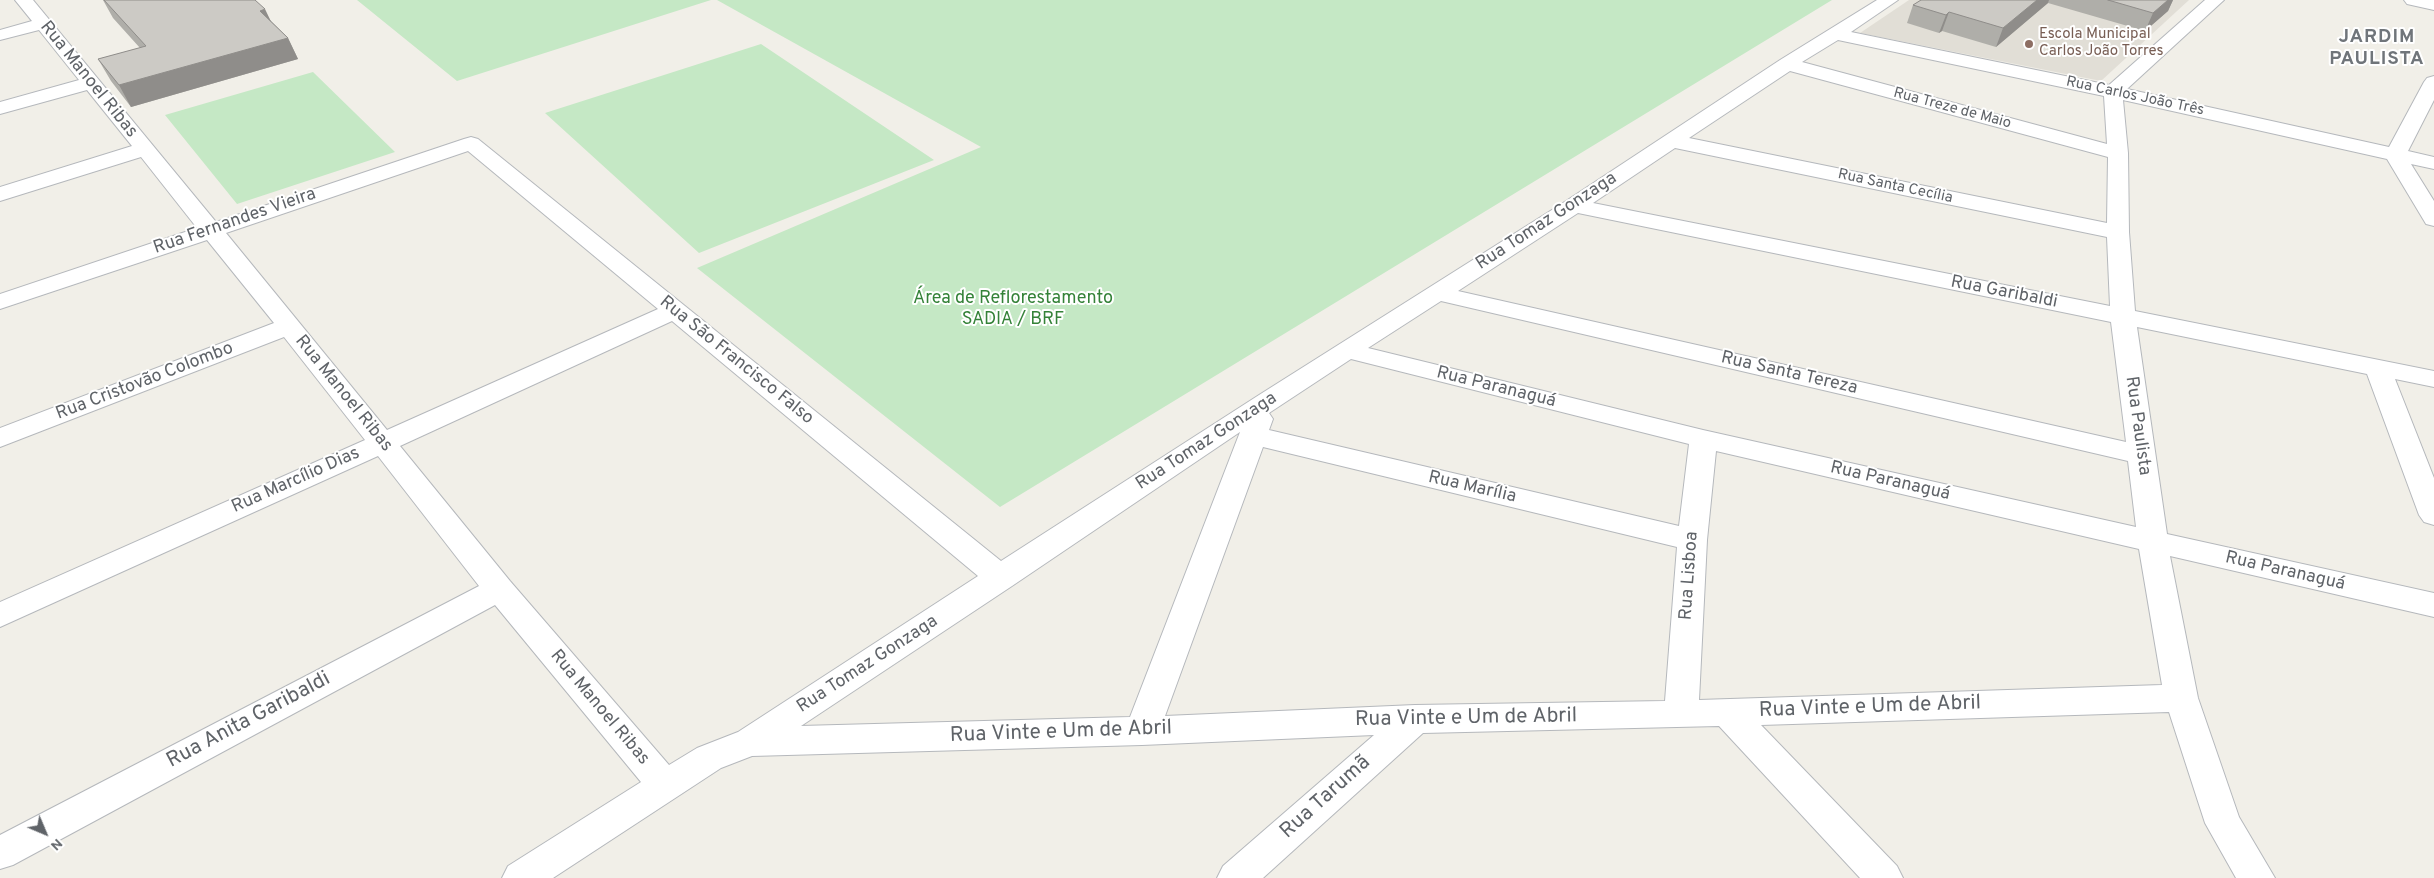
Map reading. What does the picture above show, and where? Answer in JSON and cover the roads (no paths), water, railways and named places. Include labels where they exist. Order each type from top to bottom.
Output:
[{"type":"street","name":"Rua Manoel Ribas","points":[[24,0],[289,326],[499,589],[665,785]]},
{"type":"street","name":"Rua Tomaz Gonzaga","points":[[521,878],[709,758],[750,742],[1268,401],[1574,206],[1787,64],[1889,0]]},
{"type":"street","points":[[2113,92],[2214,0]]},
{"type":"street","points":[[2413,0],[2434,5]]},
{"type":"street","points":[[0,35],[43,24]]},
{"type":"street","name":"Rua Carlos João Três","points":[[1836,34],[2113,92],[2434,163]]},
{"type":"street","name":"Rua Treze de Maio","points":[[1787,64],[2118,153]]},
{"type":"street","points":[[0,108],[90,82]]},
{"type":"street","points":[[2434,82],[2394,155],[2434,219]]},
{"type":"street","name":"Rua Paulista","points":[[2113,92],[2118,153],[2118,232],[2123,317],[2154,543],[2181,698],[2223,823],[2256,878]]},
{"type":"street","name":"Rua Santa Cecília","points":[[1671,141],[2118,232]]},
{"type":"street","name":"Rua Fernandes Vieira","points":[[0,302],[471,143]]},
{"type":"street","name":"Rua São Francisco Falso","points":[[471,143],[1001,578]]},
{"type":"street","points":[[0,194],[144,149]]},
{"type":"street","name":"Rua Garibaldi","points":[[1574,206],[2434,379]]},
{"type":"street","name":"Rua Santa Tereza","points":[[1436,293],[2141,455]]},
{"type":"street","name":"Rua Marcílio Dias","points":[[0,615],[675,311]]},
{"type":"street","name":"Rua Cristovão Colombo","points":[[0,438],[289,326]]},
{"type":"street","name":"Rua Paranaguá","points":[[1348,351],[1703,439],[2154,543],[2434,605]]},
{"type":"street","points":[[2378,368],[2434,515]]},
{"type":"street","points":[[1142,731],[1252,435],[1268,401]]},
{"type":"street","name":"Rua Marília","points":[[1252,435],[1692,540]]},
{"type":"street","name":"Rua Lisboa","points":[[1681,714],[1692,540],[1703,439]]},
{"type":"street","name":"Rua Anita Garibaldi","points":[[0,853],[499,589]]},
{"type":"street","name":"Rua Vinte e Um de Abril","points":[[750,742],[1142,731],[1415,719],[1681,714],[2181,698]]},
{"type":"street","points":[[1726,712],[1884,878]]},
{"type":"street","name":"Rua Tarumã","points":[[1236,878],[1415,719]]},
{"type":"place","name":"Escola Municipal Carlos João Torres","points":[[2029,44]]},
{"type":"district","name":"JARDIM PAULISTA","points":[[2377,49]]},
{"type":"park label","name":"Área de Reflorestamento SADIA / BRF","points":[[1013,309]]}]
